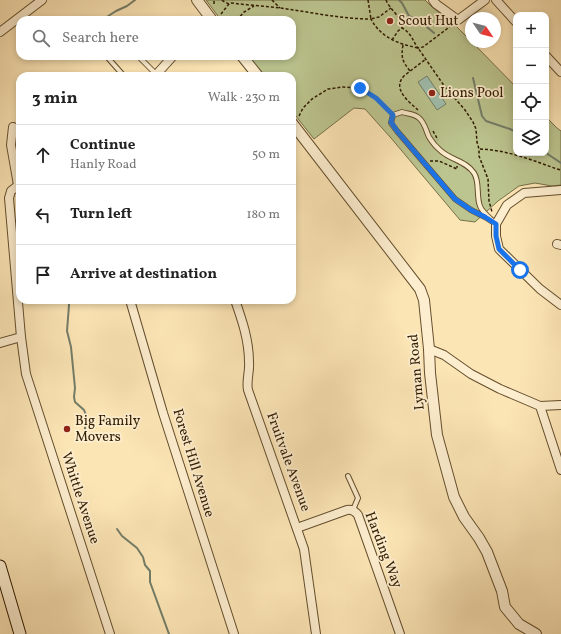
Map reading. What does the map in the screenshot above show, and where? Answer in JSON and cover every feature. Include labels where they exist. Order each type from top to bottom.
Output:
[{"type":"main road","points":[[0,566],[19,634]]},
{"type":"street","points":[[21,16],[42,0]]},
{"type":"street","points":[[197,0],[208,16]]},
{"type":"street","points":[[433,0],[436,4],[458,20],[485,0]]},
{"type":"street","points":[[496,0],[513,19]]},
{"type":"street","points":[[0,32],[16,20]]},
{"type":"street","points":[[549,59],[561,72]]},
{"type":"street","points":[[158,72],[169,60]]},
{"type":"street","points":[[245,60],[255,72]]},
{"type":"street","name":"Lyman Road","points":[[296,120],[420,290],[424,300],[437,435],[454,496],[464,517],[487,552],[502,591],[505,607],[519,624],[536,634]]},
{"type":"street","points":[[13,127],[11,145],[16,170]]},
{"type":"street","name":"Whittle Avenue","points":[[16,188],[12,191],[9,198],[16,279]]},
{"type":"street","points":[[561,190],[524,193],[507,205],[496,224],[496,236],[499,249],[540,290],[561,304]]},
{"type":"street","name":"Whittle Avenue","points":[[18,304],[26,374],[110,634]]},
{"type":"street","name":"Forest Hill Avenue","points":[[131,304],[163,413],[234,634]]},
{"type":"street","name":"Fruitvale Avenue","points":[[236,304],[245,330],[249,350],[247,387],[297,528],[305,555],[316,634]]},
{"type":"street","points":[[0,343],[21,337]]},
{"type":"street","points":[[429,349],[444,355],[471,374],[500,389],[540,406],[561,405]]},
{"type":"street","points":[[540,406],[561,470]]},
{"type":"street","name":"Harding Way","points":[[297,528],[347,510],[353,510],[358,514],[400,634]]},
{"type":"lane","points":[[110,60],[120,72]]},
{"type":"lane","points":[[142,60],[152,72]]},
{"type":"lane","points":[[402,112],[413,114],[420,119],[434,144],[441,152],[468,166],[474,174],[480,207],[496,224],[455,199],[397,131],[391,122],[393,115],[402,112]]},
{"type":"lane","points":[[348,476],[358,498],[353,510]]},
{"type":"path","points":[[222,0],[230,4],[280,8],[354,19],[371,19],[379,17],[391,8]]},
{"type":"path","points":[[222,14],[230,4],[230,0]]},
{"type":"path","points":[[272,0],[280,8]]},
{"type":"path","points":[[368,0],[371,19],[377,29],[385,36],[403,45],[418,48],[423,47],[458,20]]},
{"type":"path","points":[[386,0],[402,22],[402,28],[392,40]]},
{"type":"path","points":[[240,16],[254,6]]},
{"type":"path","points":[[402,28],[408,31],[415,44],[445,87],[474,122],[479,156],[488,179],[489,201],[496,224]]},
{"type":"path","points":[[403,45],[403,59],[410,70]]},
{"type":"path","points":[[418,111],[402,94],[400,87],[401,80],[402,77],[410,70],[426,59]]},
{"type":"path","points":[[296,118],[312,99],[328,89],[343,87],[360,88],[376,98],[393,115]]},
{"type":"path","points":[[431,128],[441,144]]},
{"type":"path","points":[[479,149],[508,153],[561,170]]},
{"type":"path","points":[[439,161],[457,169],[457,163],[452,158]]},
{"type":"green space","points":[[206,0],[425,0],[465,35],[465,48],[478,48],[513,84],[513,156],[549,156],[549,120],[561,131],[561,185],[552,186],[535,183],[519,186],[498,201],[475,222],[460,220],[365,109],[354,108],[314,139],[296,116],[296,72],[261,72],[251,60],[296,60],[296,16],[218,16]]},
{"type":"shaded area","points":[[427,76],[446,104],[437,110],[418,82]]},
{"type":"waterway","points":[[108,16],[135,0]]},
{"type":"waterway","points":[[399,0],[409,16],[421,22],[434,33]]},
{"type":"waterway","points":[[473,78],[482,116],[486,121],[513,130]]},
{"type":"waterway","points":[[549,155],[561,163]]},
{"type":"waterway","points":[[69,304],[67,331],[71,347],[75,388],[74,397],[75,402],[84,410],[86,415]]},
{"type":"waterway","points":[[85,424],[85,429]]},
{"type":"waterway","points":[[117,529],[122,536],[137,548],[143,557],[145,565],[150,571],[150,582],[169,634]]},
{"type":"place","name":"Scout Hut","points":[[390,21]]},
{"type":"place","name":"Lions Pool","points":[[432,93]]},
{"type":"place","name":"Big Family Movers","points":[[67,429]]},
{"type":"route","points":[[360,88],[376,98],[393,115],[391,122],[397,131],[455,199],[496,224],[496,236],[499,249],[520,270]]}]
